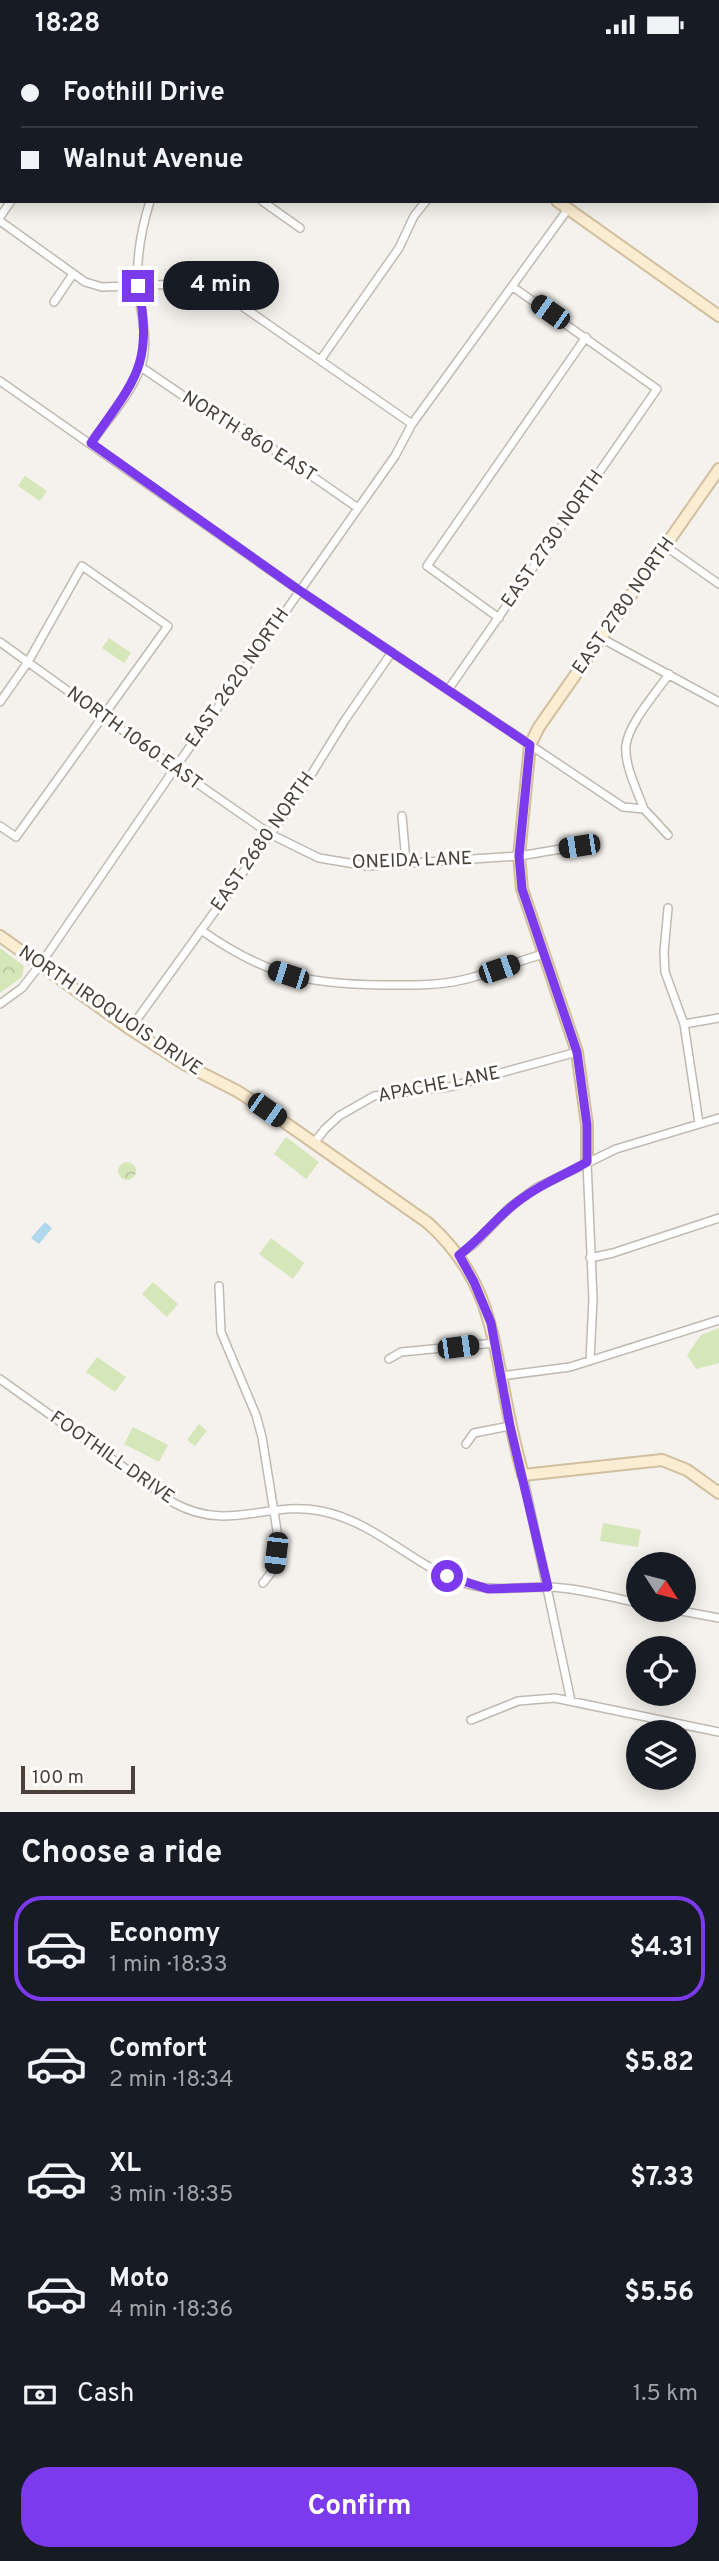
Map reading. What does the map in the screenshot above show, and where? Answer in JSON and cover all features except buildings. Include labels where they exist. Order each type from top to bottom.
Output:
[{"type":"street","points":[[10,203],[0,219],[85,282],[102,287],[181,283],[223,293],[412,424]]},
{"type":"street","points":[[91,443],[132,384],[141,366],[144,336],[138,286],[143,230],[150,203]]},
{"type":"street","points":[[265,203],[300,228]]},
{"type":"street","points":[[321,359],[399,248],[414,216],[424,203]]},
{"type":"street","points":[[560,203],[719,316]]},
{"type":"street","name":"EAST 2620 NORTH","points":[[0,1005],[22,988],[40,965],[395,456],[412,424],[568,209]]},
{"type":"street","points":[[54,302],[73,274]]},
{"type":"street","points":[[499,618],[427,566],[586,337],[513,286]]},
{"type":"street","name":"EAST 2730 NORTH","points":[[448,690],[657,389],[586,337]]},
{"type":"street","name":"NORTH 860 EAST","points":[[141,366],[207,412],[244,429],[358,508]]},
{"type":"street","points":[[0,381],[300,591],[623,807],[643,809]]},
{"type":"street","name":"EAST 2780 NORTH","points":[[530,745],[539,727],[719,470]]},
{"type":"street","points":[[665,546],[719,584]]},
{"type":"street","points":[[0,702],[28,662],[82,566],[168,626],[16,837],[0,826]]},
{"type":"street","points":[[601,638],[719,702]]},
{"type":"street","name":"NORTH 1060 EAST","points":[[0,642],[270,834]]},
{"type":"street","name":"EAST 2680 NORTH","points":[[130,1029],[298,796],[345,720],[392,652]]},
{"type":"street","points":[[668,835],[643,809],[631,773],[626,744],[632,727],[669,674]]},
{"type":"street","points":[[530,745],[519,856],[524,900],[577,1052],[587,1125],[593,1299],[590,1360]]},
{"type":"street","points":[[402,816],[406,862]]},
{"type":"street","name":"ONEIDA LANE","points":[[270,834],[302,851],[337,863],[367,866],[519,856],[579,846]]},
{"type":"street","points":[[668,908],[665,972],[684,1024],[699,1123]]},
{"type":"street","points":[[201,930],[235,954],[268,968],[333,984],[420,985],[453,982],[544,954]]},
{"type":"street","name":"NORTH IROQUOIS DRIVE","points":[[0,936],[130,1029],[184,1064],[257,1104],[314,1143],[428,1223],[459,1255],[486,1309],[495,1343],[510,1426],[548,1587],[571,1701]]},
{"type":"street","points":[[684,1024],[719,1018]]},
{"type":"street","name":"APACHE LANE","points":[[314,1143],[339,1116],[374,1096],[449,1087],[577,1052]]},
{"type":"street","points":[[459,1255],[474,1244],[510,1207],[536,1188],[616,1149],[719,1118]]},
{"type":"street","points":[[590,1258],[719,1218]]},
{"type":"street","points":[[219,1286],[221,1332],[256,1415],[274,1510],[278,1538],[274,1569],[263,1583]]},
{"type":"street","points":[[501,1376],[570,1367],[719,1320]]},
{"type":"street","points":[[389,1359],[401,1352],[495,1343]]},
{"type":"street","name":"FOOTHILL DRIVE","points":[[0,1379],[184,1508],[206,1516],[222,1518],[274,1510],[306,1509],[349,1519],[447,1576],[473,1586],[503,1590],[548,1587],[626,1601]]},
{"type":"street","points":[[466,1444],[474,1433],[510,1426]]},
{"type":"street","points":[[523,1475],[662,1460],[687,1470],[719,1493]]},
{"type":"street","points":[[696,1614],[719,1618]]},
{"type":"street","points":[[471,1720],[518,1701],[548,1698],[719,1732]]},
{"type":"green space","points":[[25,476],[47,491],[40,501],[18,486]]},
{"type":"green space","points":[[109,638],[131,653],[124,663],[102,648]]},
{"type":"green space","points":[[0,948],[24,966],[22,977],[0,993]]},
{"type":"green space","points":[[286,1137],[319,1162],[306,1179],[274,1154]]},
{"type":"green space","points":[[127,1162],[133,1165],[136,1171],[133,1177],[127,1180],[121,1177],[118,1171],[121,1165]]},
{"type":"green space","points":[[271,1238],[304,1263],[293,1279],[259,1254]]},
{"type":"green space","points":[[153,1282],[178,1304],[167,1317],[142,1294]]},
{"type":"green space","points":[[719,1328],[719,1363],[696,1369],[687,1355],[701,1335]]},
{"type":"green space","points":[[97,1357],[126,1377],[115,1392],[86,1372]]},
{"type":"green space","points":[[199,1424],[207,1431],[195,1446],[187,1440]]},
{"type":"green space","points":[[133,1427],[168,1445],[159,1462],[124,1444]]},
{"type":"green space","points":[[603,1523],[641,1530],[638,1547],[600,1541]]},
{"type":"water","points":[[45,1222],[52,1228],[39,1244],[31,1238]]},
{"type":"route","points":[[138,286],[144,336],[141,366],[132,384],[91,443],[293,586],[530,745],[519,856],[522,889],[577,1052],[587,1125],[587,1162],[536,1188],[510,1207],[474,1244],[459,1255],[491,1323],[510,1426],[548,1587],[488,1589],[447,1576]]}]
